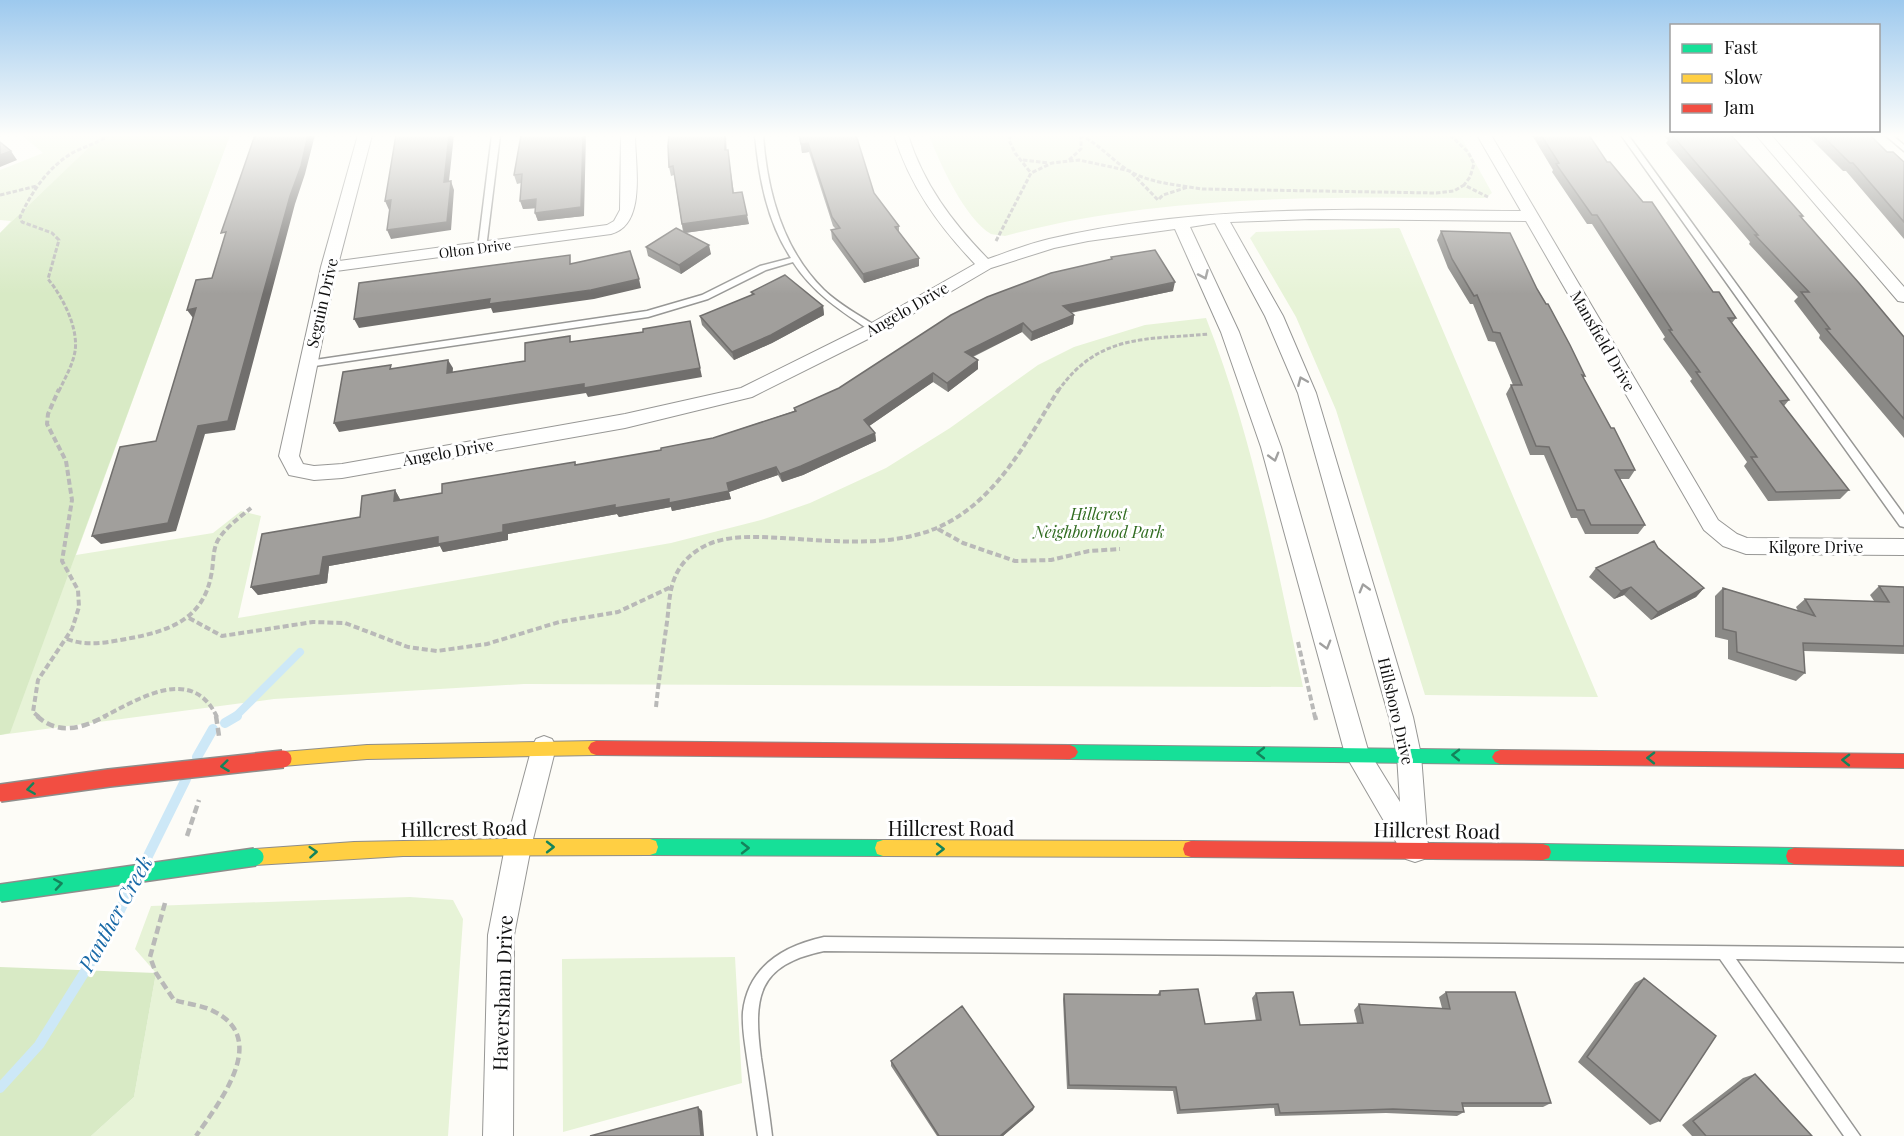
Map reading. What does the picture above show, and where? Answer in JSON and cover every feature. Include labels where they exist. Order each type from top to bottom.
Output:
[{"type":"main road","points":[[0,794],[109,778],[283,759],[367,752],[544,747],[1356,753],[1904,761]]},
{"type":"main road","name":"Hillcrest Road","points":[[0,893],[255,857],[316,851],[518,847],[1415,850],[1904,858]]},
{"type":"street","name":"Seguin Drive","points":[[296,470],[289,456],[329,267],[351,188]]},
{"type":"street","name":"Olton Drive","points":[[329,267],[603,232],[620,224],[628,210],[628,188]]},
{"type":"street","points":[[922,188],[933,208],[985,265]]},
{"type":"street","name":"Mansfield Drive","points":[[1513,188],[1702,511],[1711,525],[1730,540]]},
{"type":"street","points":[[1809,188],[1904,297]]},
{"type":"street","name":"Angelo Drive","points":[[296,470],[314,473],[342,471],[626,421],[746,393],[874,329],[985,265],[1050,244],[1088,236],[1220,218],[1311,214],[1529,216]]},
{"type":"street","name":"Hillsboro Drive","points":[[1220,218],[1274,316],[1307,393],[1398,705],[1409,754],[1415,850]]},
{"type":"street","points":[[1180,222],[1230,332],[1271,447],[1356,753],[1415,850]]},
{"type":"street","name":"Kilgore Drive","points":[[1730,540],[1761,547],[1904,547]]},
{"type":"street","name":"Haversham Drive","points":[[498,1136],[501,935],[518,847],[544,747]]},
{"type":"lane","points":[[482,248],[489,188]]},
{"type":"lane","points":[[767,188],[770,202],[795,259],[814,284],[827,296],[874,329]]},
{"type":"lane","points":[[1662,188],[1904,523]]},
{"type":"lane","points":[[308,364],[648,314],[705,297],[763,268],[795,259]]},
{"type":"lane","points":[[765,1136],[752,1044],[750,1014],[752,998],[758,984],[769,970],[795,950],[808,946],[824,944],[1904,955]]},
{"type":"lane","points":[[1723,952],[1853,1136]]},
{"type":"path","points":[[0,195],[29,188]]},
{"type":"path","points":[[33,712],[38,680],[67,639],[80,607],[79,591],[64,571],[62,561],[72,500],[66,461],[47,424],[48,414],[75,355],[75,336],[59,292],[48,279],[60,240],[52,233],[22,222],[20,217],[37,188]]},
{"type":"path","points":[[995,243],[1023,188]]},
{"type":"path","points":[[1146,188],[1158,200],[1163,195],[1186,188]]},
{"type":"path","points":[[1202,188],[1242,191],[1436,193],[1454,191],[1459,188]]},
{"type":"path","points":[[1470,188],[1492,198]]},
{"type":"path","points":[[656,706],[672,587],[684,561],[700,547],[720,540],[765,537],[872,539],[918,534],[938,529],[970,506],[1006,472],[1027,443],[1059,386],[1081,363],[1100,351],[1124,342],[1163,335],[1216,334]]},
{"type":"path","points":[[67,639],[74,643],[113,642],[166,629],[189,618],[199,610],[208,591],[214,551],[218,540],[229,526],[251,508]]},
{"type":"path","points":[[938,529],[963,543],[1015,561],[1051,560],[1089,551],[1120,549]]},
{"type":"path","points":[[189,618],[222,636],[313,622],[345,623],[408,647],[437,651],[487,644],[559,622],[618,612],[672,587]]},
{"type":"green space","name":"Hillcrest Neighborhood Park","points":[[0,188],[211,188],[76,555],[213,533],[241,511],[261,516],[238,618],[671,543],[761,520],[810,503],[886,468],[950,428],[1038,365],[1074,347],[1145,325],[1206,318],[1223,363],[1250,454],[1303,687],[524,684],[274,699],[0,735],[0,233],[11,221],[0,220]]},
{"type":"green space","points":[[47,188],[210,188],[10,733],[0,735],[0,233]]},
{"type":"green space","points":[[1489,188],[1492,193],[1485,198],[1304,199],[1183,205],[1064,222],[1005,236],[991,234],[981,227],[954,189]]},
{"type":"green space","points":[[1399,228],[1598,697],[1425,695],[1336,410],[1296,317],[1250,238],[1256,232]]},
{"type":"green space","points":[[410,897],[453,900],[463,919],[448,1136],[91,1136],[134,1097],[156,973],[135,949],[151,906]]},
{"type":"green space","points":[[735,957],[742,1083],[563,1132],[562,959]]},
{"type":"green space","points":[[0,967],[156,973],[134,1097],[91,1136],[0,1136]]},
{"type":"building","points":[[237,188],[293,188],[228,421],[198,426],[168,523],[92,536],[120,447],[156,441],[196,308],[187,310],[196,280],[212,278],[226,232],[221,233]]},
{"type":"building","points":[[387,188],[450,188],[447,222],[387,230],[391,200],[385,201]]},
{"type":"building","points":[[521,188],[582,188],[581,207],[535,213],[536,199],[520,201]]},
{"type":"building","points":[[676,188],[732,188],[733,193],[742,192],[747,215],[682,224]]},
{"type":"building","points":[[823,188],[872,188],[899,226],[895,227],[919,258],[863,274],[831,230],[840,228],[832,217]]},
{"type":"building","points":[[1573,188],[1631,188],[1643,202],[1652,202],[1713,292],[1719,292],[1736,318],[1728,318],[1789,400],[1780,401],[1849,490],[1776,492],[1751,457],[1757,457],[1696,372],[1700,372],[1669,330],[1672,330],[1597,215],[1592,215]]},
{"type":"building","points":[[1718,188],[1778,188],[1904,337],[1904,419],[1826,329],[1830,329],[1801,292],[1809,292],[1755,235],[1758,235]]},
{"type":"building","points":[[1875,188],[1904,188],[1904,222]]},
{"type":"building","points":[[676,228],[709,245],[679,265],[646,247]]},
{"type":"building","points":[[1441,231],[1510,233],[1537,289],[1548,304],[1585,376],[1582,375],[1611,428],[1614,428],[1635,470],[1615,470],[1645,525],[1591,525],[1584,510],[1577,510],[1549,447],[1536,446],[1511,385],[1522,385],[1500,333],[1493,332],[1477,295],[1474,296],[1452,259]]},
{"type":"building","points":[[1155,250],[1175,282],[1063,306],[1074,315],[1032,332],[1023,323],[965,352],[978,360],[947,383],[933,373],[864,420],[875,433],[780,474],[776,467],[727,483],[729,491],[669,503],[669,499],[615,508],[615,505],[503,525],[503,532],[438,544],[438,537],[323,557],[320,575],[251,587],[262,534],[360,517],[362,496],[395,490],[394,501],[442,493],[442,484],[575,462],[575,465],[713,438],[796,411],[794,408],[839,388],[951,315],[987,297],[1051,273],[1112,259],[1111,257]]},
{"type":"building","points":[[630,251],[639,279],[591,290],[489,304],[490,299],[354,319],[359,283],[570,255],[570,264]]},
{"type":"building","points":[[785,275],[823,306],[771,335],[732,352],[700,316],[754,294],[751,292]]},
{"type":"building","points":[[690,321],[700,368],[584,388],[584,384],[334,423],[343,372],[391,365],[390,369],[448,360],[447,373],[525,361],[525,343],[570,336],[570,342],[643,332],[643,329]]},
{"type":"building","points":[[1654,541],[1658,548],[1704,588],[1658,612],[1631,587],[1621,591],[1596,568]]},
{"type":"building","points":[[1879,586],[1904,587],[1904,646],[1803,643],[1805,673],[1737,652],[1736,632],[1723,629],[1723,588],[1815,616],[1805,599],[1889,602]]},
{"type":"building","points":[[1644,978],[1716,1036],[1660,1121],[1587,1057]]},
{"type":"building","points":[[1198,989],[1205,1024],[1261,1020],[1256,993],[1293,992],[1300,1025],[1363,1023],[1359,1004],[1450,1009],[1446,992],[1515,992],[1551,1103],[1462,1103],[1464,1112],[1393,1109],[1280,1113],[1278,1104],[1180,1110],[1176,1087],[1069,1085],[1064,994],[1160,995],[1160,991]]},
{"type":"building","points":[[962,1006],[1034,1107],[1000,1136],[939,1136],[891,1061]]},
{"type":"building","points":[[1755,1074],[1812,1136],[1706,1136],[1693,1121]]},
{"type":"building","points":[[698,1107],[701,1136],[590,1136]]},
{"type":"waterway","name":"Panther Creek","points":[[235,717],[300,652]]},
{"type":"waterway","name":"Panther Creek","points":[[225,723],[237,716]]},
{"type":"waterway","name":"Panther Creek","points":[[197,757],[213,729]]},
{"type":"waterway","name":"Panther Creek","points":[[145,862],[186,779]]},
{"type":"waterway","name":"Panther Creek","points":[[0,1088],[39,1045],[109,933],[133,884]]},
{"type":"traffic: fast","points":[[1070,752],[1500,757]]},
{"type":"traffic: fast","points":[[650,847],[883,848]]},
{"type":"traffic: fast","points":[[1543,852],[1794,856]]},
{"type":"traffic: fast","points":[[0,893],[255,857]]},
{"type":"traffic: slow","points":[[283,759],[367,752],[596,748]]},
{"type":"traffic: slow","points":[[255,857],[403,848],[650,847]]},
{"type":"traffic: slow","points":[[883,848],[1191,849]]},
{"type":"traffic: jam","points":[[596,748],[1070,752]]},
{"type":"traffic: jam","points":[[1500,757],[1904,761]]},
{"type":"traffic: jam","points":[[0,793],[109,778],[283,759]]},
{"type":"traffic: jam","points":[[1191,849],[1543,852]]},
{"type":"traffic: jam","points":[[1794,856],[1904,858]]}]
